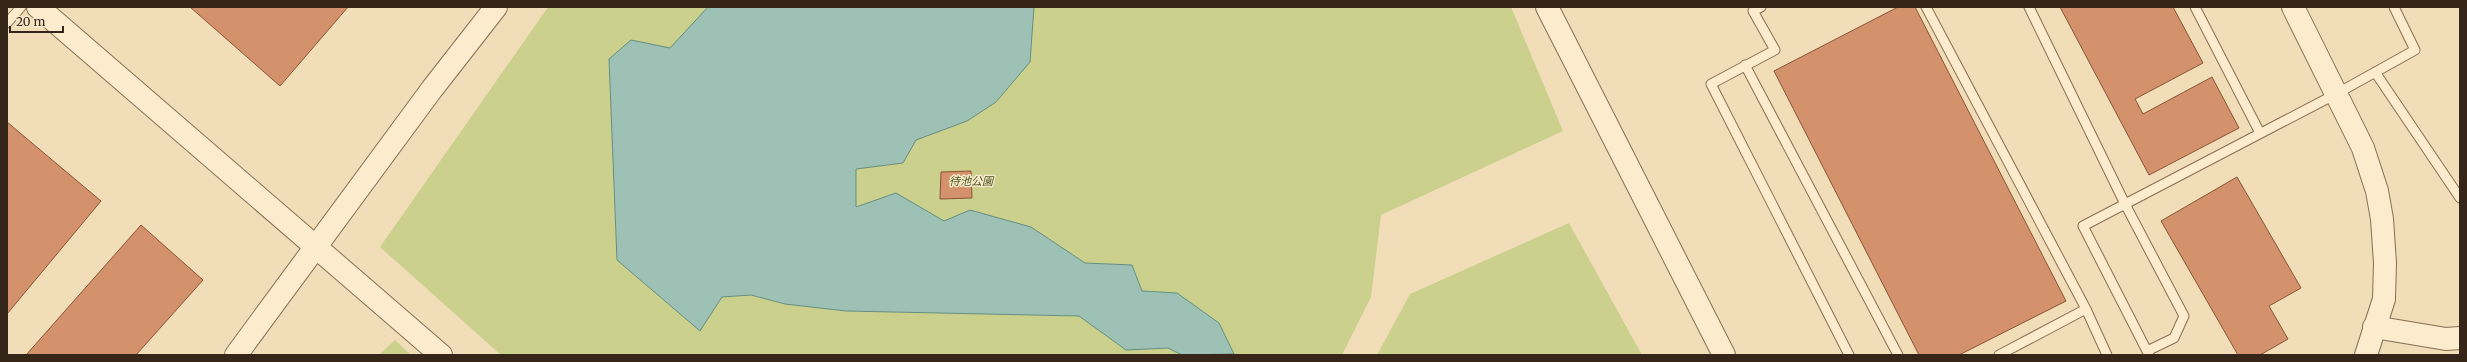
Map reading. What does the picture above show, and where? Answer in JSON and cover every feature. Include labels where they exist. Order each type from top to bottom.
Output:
[{"type":"street","points":[[38,7],[442,355]]},
{"type":"street","points":[[236,355],[315,247],[496,7]]},
{"type":"street","points":[[1547,7],[1724,355]]},
{"type":"street","points":[[2293,7],[2363,148],[2378,191],[2382,219],[2385,263],[2384,298],[2366,355]]},
{"type":"street","points":[[2374,328],[2446,339],[2460,338]]},
{"type":"lane","points":[[7,23],[21,7]]},
{"type":"lane","points":[[1761,7],[1753,11],[1775,50],[1711,84],[1849,355]]},
{"type":"lane","points":[[1926,7],[2086,309],[2107,355]]},
{"type":"lane","points":[[2029,7],[2125,204],[2184,316],[2174,338],[2148,353],[2083,226],[2125,204],[2260,133],[2336,94],[2415,50],[2394,7]]},
{"type":"lane","points":[[2195,7],[2260,133]]},
{"type":"lane","points":[[1745,65],[1898,355]]},
{"type":"lane","points":[[2375,72],[2460,198]]},
{"type":"lane","points":[[1999,355],[2086,309]]},
{"type":"green space","name":"待池公園","points":[[548,7],[1511,7],[1563,131],[1381,215],[1371,297],[1342,355],[501,355],[380,247]]},
{"type":"green space","points":[[1569,223],[1642,355],[1377,355],[1410,294]]},
{"type":"green space","points":[[395,340],[411,355],[379,355]]},
{"type":"water","points":[[708,7],[1034,7],[1030,62],[996,102],[967,121],[916,140],[903,163],[856,169],[856,207],[896,193],[944,221],[970,210],[1031,227],[1085,263],[1132,265],[1142,291],[1177,293],[1219,323],[1234,354],[1182,355],[1168,348],[1126,350],[1079,316],[846,311],[785,304],[751,295],[722,297],[700,331],[617,260],[609,59],[631,40],[670,48]]},
{"type":"building","points":[[190,7],[348,7],[280,86]]},
{"type":"building","points":[[1898,7],[1915,7],[2066,301],[1959,355],[1919,355],[1774,71]]},
{"type":"building","points":[[2060,7],[2173,7],[2203,63],[2135,99],[2143,114],[2212,77],[2239,128],[2149,175]]},
{"type":"building","points":[[7,122],[101,201],[7,314]]},
{"type":"building","points":[[971,171],[972,198],[940,199],[941,172]]},
{"type":"building","points":[[2237,177],[2301,288],[2269,306],[2288,339],[2260,355],[2238,355],[2161,221]]},
{"type":"building","points":[[141,225],[203,280],[136,355],[26,355]]}]
